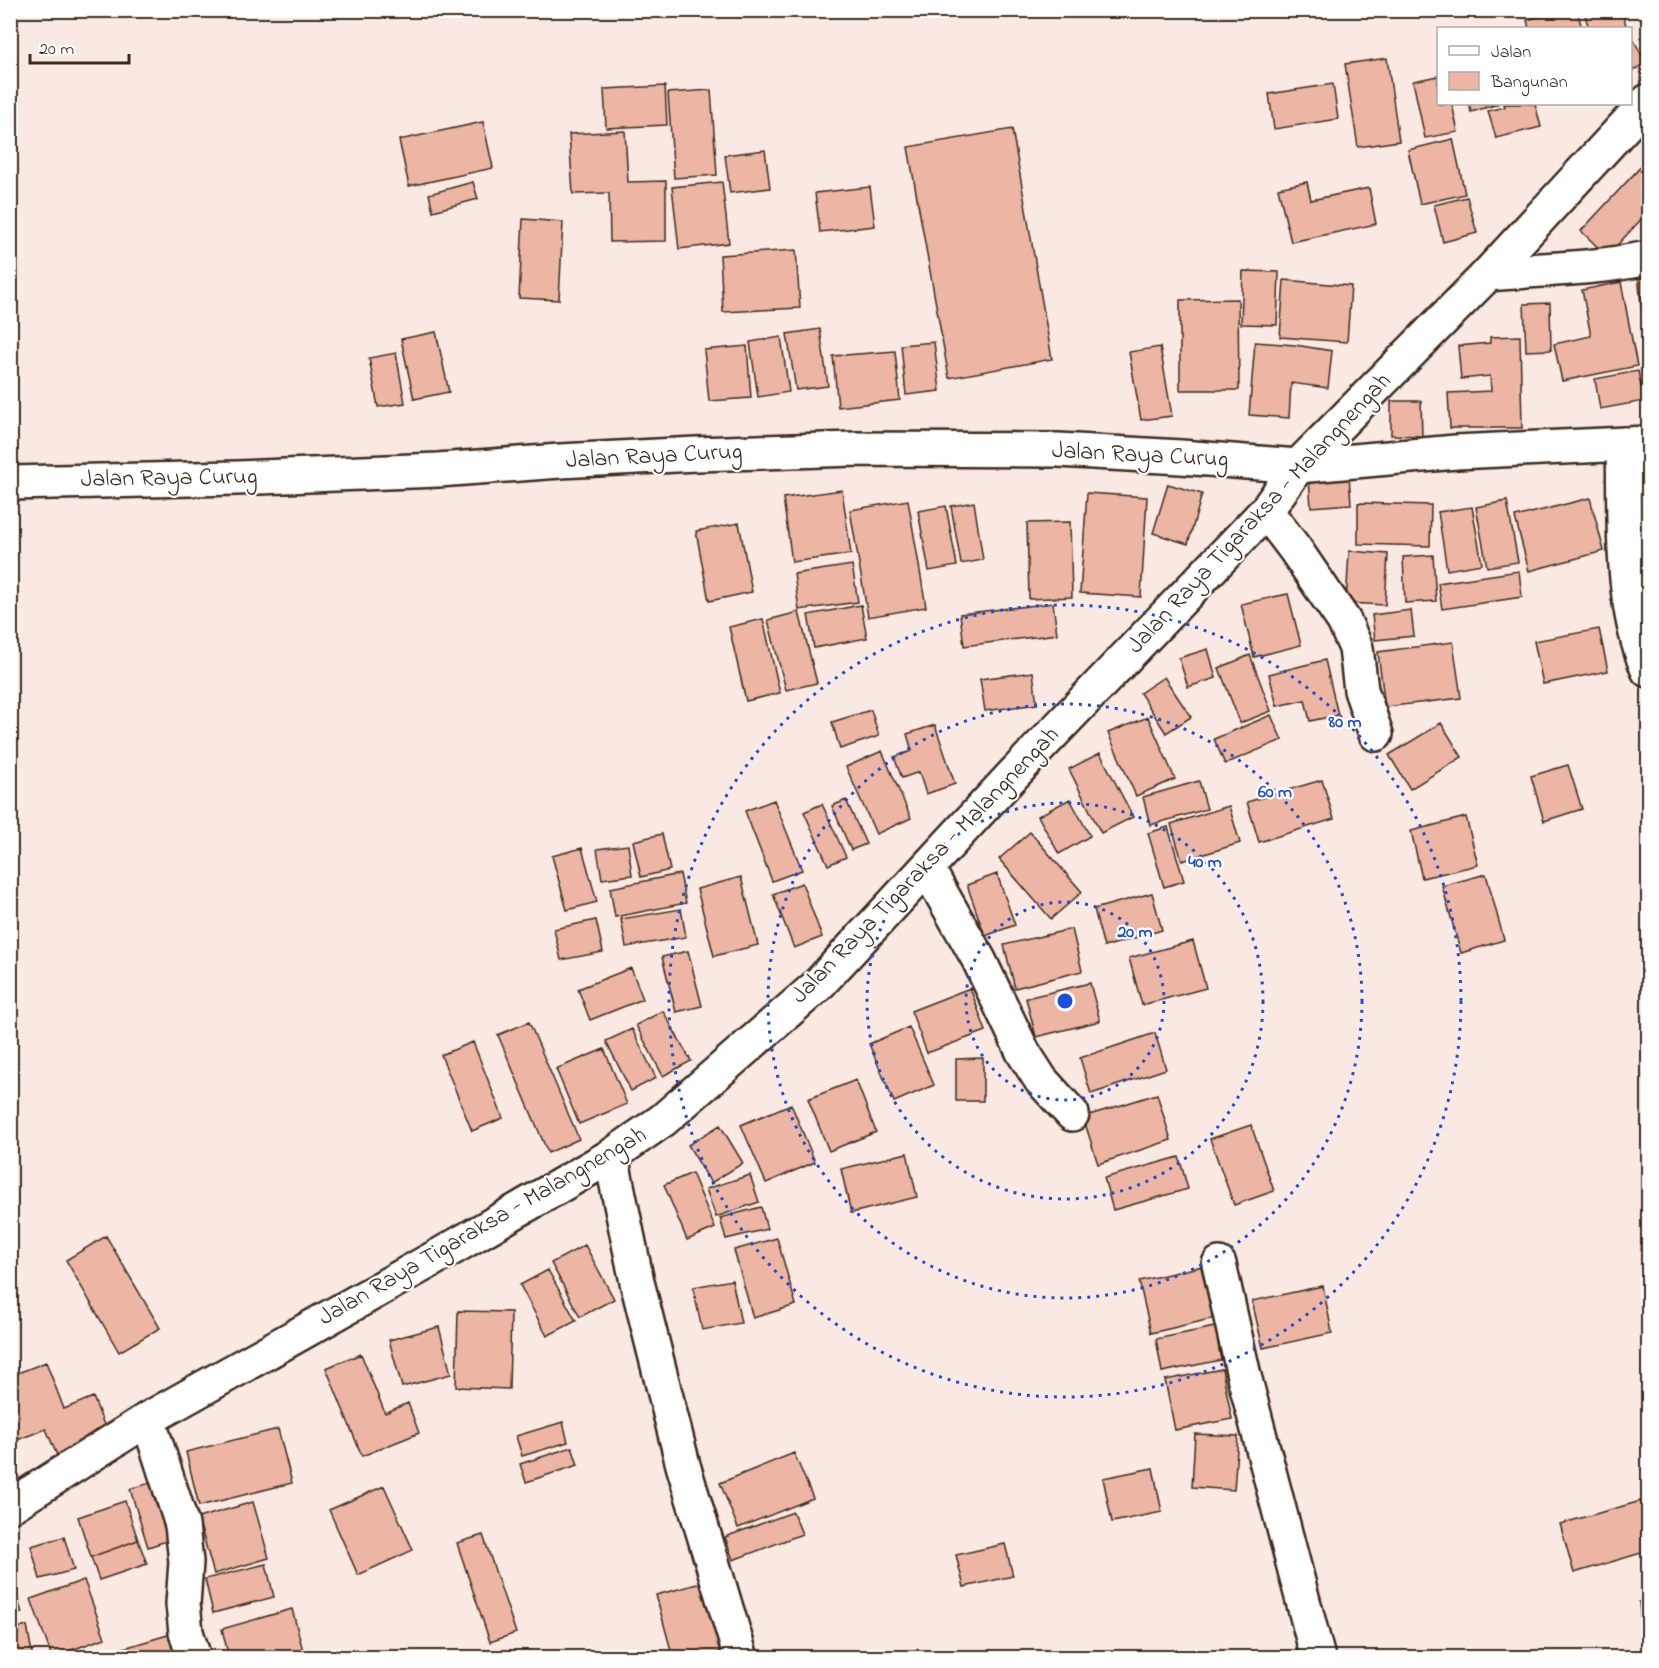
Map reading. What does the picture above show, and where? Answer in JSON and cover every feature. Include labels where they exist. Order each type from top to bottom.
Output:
[{"type":"street","name":"Jalan Raya Tigaraksa - Malangnengah","points":[[10,1506],[148,1419],[452,1249],[611,1156],[663,1120],[817,986],[1266,511],[1298,466],[1488,274],[1648,101]]},
{"type":"street","points":[[1488,274],[1546,269],[1581,269],[1648,258]]},
{"type":"street","points":[[1636,443],[1629,598],[1641,651],[1648,670]]},
{"type":"street","name":"Jalan Raya Curug","points":[[10,483],[438,470],[560,460],[854,449],[1058,450],[1298,466],[1456,452],[1636,443]]},
{"type":"street","points":[[1266,511],[1344,621],[1356,648],[1361,690],[1376,734]]},
{"type":"street","points":[[927,868],[979,960],[1023,1053],[1041,1080],[1072,1114]]},
{"type":"street","points":[[611,1156],[637,1282],[683,1465],[741,1658]]},
{"type":"street","points":[[1219,1264],[1244,1376],[1318,1658]]},
{"type":"street","points":[[148,1419],[182,1526],[186,1562],[183,1604],[186,1632],[194,1658]]},
{"type":"building","points":[[1562,10],[1577,10],[1582,27],[1529,27],[1527,20]]},
{"type":"building","points":[[1583,10],[1621,10],[1627,27],[1589,27]]},
{"type":"building","points":[[1632,37],[1646,63],[1632,71]]},
{"type":"building","points":[[1387,58],[1399,141],[1358,147],[1345,64]]},
{"type":"building","points":[[1437,76],[1437,105],[1452,105],[1458,132],[1425,138],[1413,81]]},
{"type":"building","points":[[1333,84],[1338,119],[1274,129],[1269,94]]},
{"type":"building","points":[[665,86],[667,125],[606,128],[604,89]]},
{"type":"building","points":[[711,90],[717,175],[674,178],[668,93]]},
{"type":"building","points":[[1469,105],[1495,105],[1471,112]]},
{"type":"building","points":[[1504,105],[1535,105],[1541,127],[1496,138],[1488,111],[1505,107]]},
{"type":"building","points":[[483,122],[493,168],[409,186],[399,140]]},
{"type":"building","points":[[1012,129],[1052,359],[949,378],[908,147]]},
{"type":"building","points":[[625,131],[628,182],[666,181],[666,241],[610,242],[609,193],[573,194],[569,134]]},
{"type":"building","points":[[1453,139],[1465,194],[1420,204],[1408,150]]},
{"type":"building","points":[[765,150],[770,188],[730,193],[725,155]]},
{"type":"building","points":[[1648,159],[1648,212],[1607,256],[1581,231]]},
{"type":"building","points":[[473,182],[478,199],[433,211],[429,194]]},
{"type":"building","points":[[722,182],[729,243],[679,249],[672,187]]},
{"type":"building","points":[[1307,182],[1311,200],[1369,188],[1376,224],[1291,242],[1278,188]]},
{"type":"building","points":[[870,187],[875,226],[820,232],[815,193]]},
{"type":"building","points":[[1467,197],[1477,233],[1443,242],[1434,205]]},
{"type":"building","points":[[523,219],[563,222],[559,300],[519,298]]},
{"type":"building","points":[[796,250],[800,308],[723,312],[720,255]]},
{"type":"building","points":[[1243,271],[1279,272],[1277,325],[1241,324]]},
{"type":"building","points":[[1648,274],[1648,372],[1638,275]]},
{"type":"building","points":[[1284,280],[1351,286],[1347,342],[1280,337]]},
{"type":"building","points":[[1621,282],[1637,366],[1562,381],[1554,344],[1591,336],[1582,290]]},
{"type":"building","points":[[1238,299],[1239,390],[1180,390],[1180,300]]},
{"type":"building","points":[[1550,303],[1551,350],[1526,351],[1524,304]]},
{"type":"building","points":[[820,329],[828,386],[796,390],[787,334]]},
{"type":"building","points":[[436,332],[449,392],[414,399],[401,339]]},
{"type":"building","points":[[1520,336],[1522,428],[1450,428],[1448,393],[1491,391],[1490,376],[1461,379],[1458,346],[1490,343],[1490,337]]},
{"type":"building","points":[[781,337],[789,392],[758,397],[750,342]]},
{"type":"building","points":[[934,342],[940,391],[906,395],[901,345]]},
{"type":"building","points":[[1255,342],[1332,351],[1328,388],[1291,383],[1289,418],[1249,415]]},
{"type":"building","points":[[747,346],[751,398],[709,401],[704,350]]},
{"type":"building","points":[[1160,347],[1172,416],[1141,420],[1129,352]]},
{"type":"building","points":[[895,351],[900,400],[838,407],[833,356]]},
{"type":"building","points":[[396,353],[405,403],[378,407],[369,358]]},
{"type":"building","points":[[1638,371],[1644,401],[1600,409],[1595,379]]},
{"type":"building","points":[[1391,401],[1421,401],[1422,436],[1391,435]]},
{"type":"building","points":[[1349,476],[1351,504],[1311,507],[1309,479]]},
{"type":"building","points":[[1168,484],[1202,494],[1188,544],[1153,533]]},
{"type":"building","points":[[842,490],[851,554],[792,562],[783,498]]},
{"type":"building","points":[[1087,493],[1147,497],[1141,597],[1080,593]]},
{"type":"building","points":[[1590,498],[1604,551],[1529,571],[1515,517]]},
{"type":"building","points":[[908,500],[926,607],[868,617],[850,510]]},
{"type":"building","points":[[1507,501],[1518,562],[1487,567],[1476,507]]},
{"type":"building","points":[[974,502],[983,560],[961,564],[951,506]]},
{"type":"building","points":[[1358,503],[1431,505],[1430,546],[1358,544]]},
{"type":"building","points":[[946,506],[957,566],[929,571],[918,511]]},
{"type":"building","points":[[1472,507],[1482,564],[1447,570],[1438,512]]},
{"type":"building","points":[[1070,522],[1072,597],[1029,599],[1027,523]]},
{"type":"building","points":[[739,523],[752,592],[709,601],[696,531]]},
{"type":"building","points":[[1349,551],[1388,554],[1385,605],[1346,603]]},
{"type":"building","points":[[1433,555],[1436,601],[1405,603],[1403,557]]},
{"type":"building","points":[[852,565],[858,602],[799,610],[794,574]]},
{"type":"building","points":[[1519,571],[1522,597],[1442,609],[1438,583]]},
{"type":"building","points":[[1288,594],[1301,645],[1254,657],[1241,604]]},
{"type":"building","points":[[1053,603],[1057,634],[964,646],[960,614]]},
{"type":"building","points":[[861,605],[867,638],[814,648],[808,615]]},
{"type":"building","points":[[1411,610],[1414,636],[1375,640],[1372,615]]},
{"type":"building","points":[[799,612],[817,683],[786,690],[768,620]]},
{"type":"building","points":[[763,619],[780,693],[746,701],[729,627]]},
{"type":"building","points":[[1599,629],[1608,671],[1543,684],[1534,641]]},
{"type":"building","points":[[1453,642],[1461,698],[1385,707],[1378,652]]},
{"type":"building","points":[[1208,649],[1216,678],[1188,687],[1179,658]]},
{"type":"building","points":[[1250,655],[1271,711],[1240,723],[1219,668]]},
{"type":"building","points":[[1325,660],[1338,715],[1310,721],[1305,700],[1277,706],[1269,674]]},
{"type":"building","points":[[1033,672],[1037,704],[985,711],[980,679]]},
{"type":"building","points":[[1164,677],[1191,717],[1166,733],[1140,693]]},
{"type":"building","points":[[871,710],[879,736],[840,749],[832,722]]},
{"type":"building","points":[[1271,715],[1282,740],[1225,764],[1214,739]]},
{"type":"building","points":[[1148,717],[1175,779],[1136,796],[1108,733]]},
{"type":"building","points":[[1441,723],[1462,757],[1410,789],[1389,755]]},
{"type":"building","points":[[935,725],[955,784],[926,794],[919,772],[902,778],[894,757],[912,751],[907,734]]},
{"type":"building","points":[[882,751],[911,818],[876,834],[846,767]]},
{"type":"building","points":[[1100,753],[1133,817],[1101,833],[1069,769]]},
{"type":"building","points":[[1568,765],[1582,809],[1544,821],[1531,776]]},
{"type":"building","points":[[1322,780],[1334,819],[1259,842],[1247,802]]},
{"type":"building","points":[[1199,781],[1207,809],[1150,825],[1143,797]]},
{"type":"building","points":[[1070,799],[1090,836],[1059,854],[1038,816]]},
{"type":"building","points":[[774,800],[802,870],[772,881],[745,811]]},
{"type":"building","points":[[846,800],[866,844],[851,850],[832,806]]},
{"type":"building","points":[[822,804],[846,857],[828,865],[804,812]]},
{"type":"building","points":[[1229,806],[1240,843],[1182,861],[1171,824]]},
{"type":"building","points":[[1466,817],[1478,865],[1422,878],[1411,831]]},
{"type":"building","points":[[1168,827],[1184,881],[1164,887],[1148,833]]},
{"type":"building","points":[[1030,832],[1082,892],[1051,919],[999,859]]},
{"type":"building","points":[[662,834],[670,870],[641,877],[633,841]]},
{"type":"building","points":[[628,845],[632,875],[602,879],[597,849]]},
{"type":"building","points":[[582,848],[597,902],[567,910],[552,856]]},
{"type":"building","points":[[680,874],[686,903],[615,917],[610,888]]},
{"type":"building","points":[[997,874],[1015,925],[985,936],[967,885]]},
{"type":"building","points":[[1486,874],[1504,940],[1461,953],[1442,886]]},
{"type":"building","points":[[741,877],[758,945],[714,956],[697,889]]},
{"type":"building","points":[[802,883],[822,937],[794,948],[773,894]]},
{"type":"building","points":[[1152,893],[1162,930],[1104,947],[1094,909]]},
{"type":"building","points":[[681,909],[686,937],[626,947],[621,919]]},
{"type":"building","points":[[596,920],[603,952],[561,960],[554,929]]},
{"type":"building","points":[[1072,929],[1082,971],[1015,988],[1004,945]]},
{"type":"building","points":[[1193,941],[1206,988],[1142,1005],[1129,958]]},
{"type":"building","points":[[688,951],[702,1006],[676,1012],[662,957]]},
{"type":"building","points":[[631,968],[643,999],[590,1020],[578,989]]},
{"type":"building","points":[[1090,983],[1100,1021],[1036,1037],[1026,998]]},
{"type":"building","points":[[970,988],[986,1031],[927,1053],[911,1011]]},
{"type":"building","points":[[663,1011],[691,1061],[663,1076],[636,1025]]},
{"type":"building","points":[[529,1022],[579,1139],[548,1153],[498,1035]]},
{"type":"building","points":[[909,1027],[934,1085],[894,1102],[869,1044]]},
{"type":"building","points":[[632,1029],[656,1078],[631,1091],[606,1041]]},
{"type":"building","points":[[1155,1033],[1166,1069],[1091,1094],[1080,1058]]},
{"type":"building","points":[[473,1042],[503,1118],[472,1131],[441,1055]]},
{"type":"building","points":[[604,1049],[627,1104],[579,1124],[556,1069]]},
{"type":"building","points":[[983,1058],[983,1101],[956,1101],[956,1059]]},
{"type":"building","points":[[856,1080],[876,1132],[829,1151],[808,1099]]},
{"type":"building","points":[[1157,1094],[1171,1140],[1098,1164],[1083,1117]]},
{"type":"building","points":[[791,1104],[815,1162],[766,1183],[741,1125]]},
{"type":"building","points":[[720,1125],[743,1163],[711,1183],[688,1145]]},
{"type":"building","points":[[1251,1125],[1274,1191],[1234,1205],[1210,1139]]},
{"type":"building","points":[[907,1153],[917,1197],[851,1213],[841,1169]]},
{"type":"building","points":[[1179,1157],[1188,1189],[1113,1210],[1104,1178]]},
{"type":"building","points":[[692,1173],[715,1228],[687,1240],[664,1185]]},
{"type":"building","points":[[750,1175],[759,1202],[716,1217],[706,1189]]},
{"type":"building","points":[[761,1207],[767,1229],[726,1239],[720,1218]]},
{"type":"building","points":[[106,1236],[160,1328],[119,1352],[66,1260]]},
{"type":"building","points":[[777,1238],[796,1305],[753,1318],[734,1250]]},
{"type":"building","points":[[585,1245],[614,1299],[580,1317],[551,1263]]},
{"type":"building","points":[[1203,1266],[1215,1318],[1151,1333],[1139,1281]]},
{"type":"building","points":[[548,1270],[576,1321],[547,1336],[520,1285]]},
{"type":"building","points":[[732,1280],[741,1323],[702,1330],[693,1287]]},
{"type":"building","points":[[1323,1286],[1332,1333],[1263,1348],[1252,1301]]},
{"type":"building","points":[[458,1311],[511,1312],[509,1389],[456,1387]]},
{"type":"building","points":[[439,1327],[451,1374],[402,1387],[389,1340]]},
{"type":"building","points":[[1215,1327],[1221,1360],[1162,1372],[1156,1339]]},
{"type":"building","points":[[361,1354],[385,1413],[408,1403],[419,1433],[362,1456],[326,1368]]},
{"type":"building","points":[[46,1362],[64,1409],[93,1397],[110,1440],[59,1460],[46,1429],[17,1440],[10,1424],[10,1376]]},
{"type":"building","points":[[1222,1369],[1232,1419],[1175,1430],[1165,1380]]},
{"type":"building","points":[[563,1422],[568,1442],[522,1456],[516,1436]]},
{"type":"building","points":[[278,1429],[292,1483],[199,1506],[186,1452]]},
{"type":"building","points":[[1195,1434],[1238,1436],[1234,1490],[1192,1487]]},
{"type":"building","points":[[572,1447],[578,1465],[526,1482],[520,1464]]},
{"type":"building","points":[[794,1453],[813,1498],[738,1528],[720,1483]]},
{"type":"building","points":[[1153,1468],[1162,1512],[1112,1522],[1103,1478]]},
{"type":"building","points":[[160,1480],[179,1537],[148,1547],[130,1489]]},
{"type":"building","points":[[384,1486],[413,1550],[358,1575],[329,1510]]},
{"type":"building","points":[[125,1501],[138,1540],[91,1557],[78,1517]]},
{"type":"building","points":[[1641,1501],[1648,1529],[1648,1551],[1574,1573],[1560,1524]]},
{"type":"building","points":[[253,1502],[269,1558],[214,1574],[198,1518]]},
{"type":"building","points":[[793,1512],[802,1534],[733,1560],[725,1537]]},
{"type":"building","points":[[483,1535],[516,1633],[490,1642],[457,1543]]},
{"type":"building","points":[[64,1537],[74,1570],[40,1579],[31,1546]]},
{"type":"building","points":[[138,1540],[147,1564],[99,1580],[91,1557]]},
{"type":"building","points":[[1005,1544],[1013,1576],[964,1587],[956,1555]]},
{"type":"building","points":[[266,1564],[274,1597],[213,1613],[205,1579]]},
{"type":"building","points":[[10,1573],[22,1613],[10,1615]]},
{"type":"building","points":[[84,1580],[105,1638],[52,1657],[31,1599]]},
{"type":"building","points":[[705,1582],[725,1657],[673,1658],[656,1595]]},
{"type":"building","points":[[1648,1601],[1648,1658],[1644,1658],[1639,1602]]},
{"type":"building","points":[[292,1609],[305,1658],[229,1658],[222,1629]]},
{"type":"building","points":[[27,1626],[33,1658],[10,1658],[10,1630]]},
{"type":"building","points":[[181,1631],[188,1658],[116,1658],[114,1651]]}]
